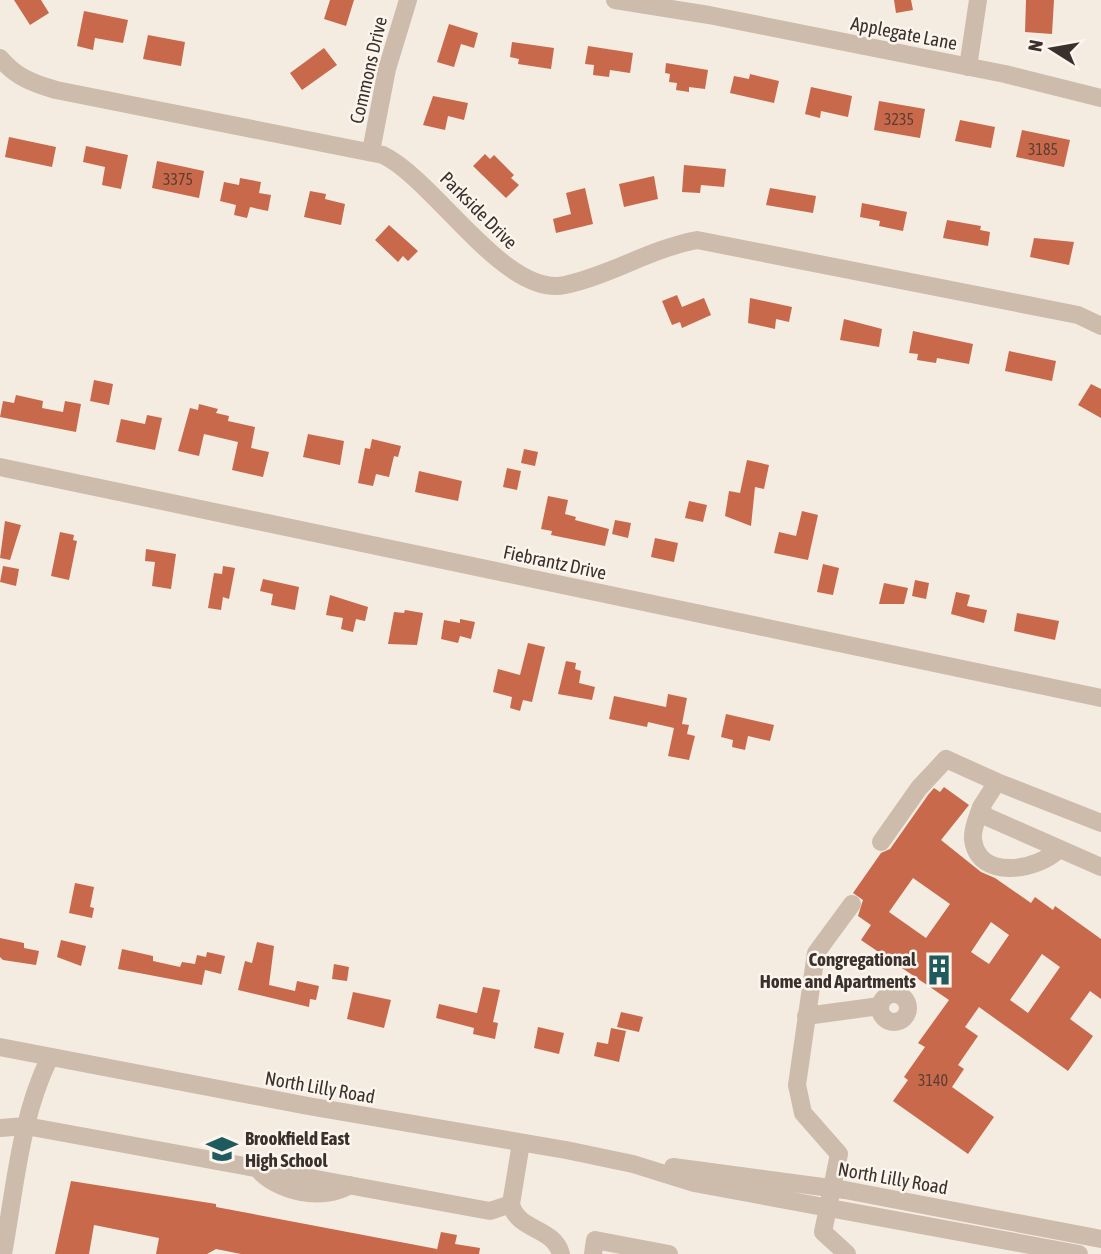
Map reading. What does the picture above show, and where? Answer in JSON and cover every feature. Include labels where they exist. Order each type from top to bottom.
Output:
[{"type":"street","name":"Commons Drive","points":[[371,151],[392,50],[408,0]]},
{"type":"street","name":"Applegate Lane","points":[[615,0],[709,15],[968,67],[1101,98]]},
{"type":"street","points":[[968,67],[978,0]]},
{"type":"street","name":"Parkside Drive","points":[[0,58],[12,72],[29,82],[56,90],[371,151],[395,161],[424,184],[508,268],[516,274],[548,285],[563,286],[675,244],[713,242],[1078,315],[1101,326]]},
{"type":"street","name":"Fiebrantz Drive","points":[[0,467],[1101,698]]},
{"type":"street","points":[[881,842],[919,788],[946,759],[1101,823]]},
{"type":"street","points":[[998,782],[981,807],[973,831],[973,842],[980,855],[990,863],[1007,868],[1026,867],[1049,859],[1059,849]]},
{"type":"street","points":[[981,807],[985,816],[1101,867]]},
{"type":"street","points":[[847,1254],[823,1232],[839,1154],[803,1112],[797,1085],[816,953],[852,904]]},
{"type":"street","points":[[806,1016],[880,1006]]},
{"type":"street","name":"North Lilly Road","points":[[0,1047],[634,1164],[831,1188],[1101,1239]]},
{"type":"street","points":[[3,1254],[26,1126],[38,1082],[50,1058]]},
{"type":"street","points":[[0,1128],[26,1126],[490,1211],[510,1204]]},
{"type":"street","points":[[521,1143],[510,1204],[513,1213],[520,1221],[556,1242],[561,1254]]},
{"type":"street","name":"North Lilly Road","points":[[634,1164],[695,1183],[1079,1254]]},
{"type":"street","points":[[1077,1235],[1101,1225]]},
{"type":"street","points":[[593,1254],[595,1240],[670,1254]]},
{"type":"building","points":[[14,0],[41,0],[49,13],[30,25]]},
{"type":"building","points":[[330,0],[354,0],[346,26],[324,19]]},
{"type":"building","points":[[894,0],[911,0],[913,10],[896,13]]},
{"type":"building","points":[[1026,0],[1054,0],[1052,34],[1025,32]]},
{"type":"building","points":[[84,11],[128,20],[123,43],[95,38],[93,50],[77,46]]},
{"type":"building","points":[[449,24],[478,33],[474,48],[461,44],[454,67],[437,62]]},
{"type":"building","points":[[148,35],[185,42],[181,66],[143,59]]},
{"type":"building","points":[[512,42],[554,48],[551,69],[518,64],[519,59],[510,57]]},
{"type":"building","points":[[588,46],[633,53],[630,73],[610,70],[609,77],[593,75],[594,65],[585,64]]},
{"type":"building","points":[[324,48],[337,65],[302,90],[290,73]]},
{"type":"building","points":[[666,63],[708,70],[705,89],[689,87],[689,92],[676,90],[677,83],[669,82],[670,74],[665,73]]},
{"type":"building","points":[[750,74],[779,81],[774,103],[730,93],[734,76],[749,79]]},
{"type":"building","points":[[811,87],[852,96],[848,117],[821,111],[820,118],[805,114]]},
{"type":"building","points":[[433,96],[468,103],[464,120],[448,116],[445,130],[423,125]]},
{"type":"building","points":[[879,101],[925,109],[920,138],[874,130]]},
{"type":"building","points":[[960,120],[995,127],[991,148],[955,141]]},
{"type":"building","points":[[1022,130],[1070,140],[1064,167],[1016,157]]},
{"type":"building","points":[[9,137],[56,147],[52,167],[5,157]]},
{"type":"building","points":[[86,146],[128,155],[121,189],[102,185],[105,167],[83,162]]},
{"type":"building","points":[[485,154],[490,159],[494,155],[514,175],[511,178],[519,185],[506,198],[473,166]]},
{"type":"building","points":[[157,161],[204,171],[199,198],[152,188]]},
{"type":"building","points":[[684,165],[726,169],[724,187],[701,185],[700,193],[682,192]]},
{"type":"building","points":[[654,176],[658,199],[624,207],[619,184]]},
{"type":"building","points":[[240,178],[261,182],[259,193],[271,195],[268,211],[250,207],[247,218],[234,215],[236,205],[220,201],[224,182],[239,185]]},
{"type":"building","points":[[585,188],[593,224],[556,233],[553,219],[571,214],[566,193]]},
{"type":"building","points":[[770,188],[816,196],[813,213],[766,205]]},
{"type":"building","points":[[310,191],[326,194],[325,199],[345,204],[341,225],[304,217]]},
{"type":"building","points":[[862,203],[907,212],[903,231],[879,226],[880,221],[860,217]]},
{"type":"building","points":[[947,220],[981,226],[980,230],[990,232],[988,246],[943,238]]},
{"type":"building","points":[[389,225],[418,251],[408,261],[403,256],[398,262],[375,240]]},
{"type":"building","points":[[1034,238],[1074,242],[1069,265],[1030,257]]},
{"type":"building","points":[[677,295],[682,307],[704,298],[711,315],[682,328],[680,322],[672,325],[662,301]]},
{"type":"building","points":[[750,298],[792,307],[789,322],[776,319],[775,329],[748,323]]},
{"type":"building","points":[[844,319],[882,329],[879,347],[840,340]]},
{"type":"building","points":[[913,331],[973,344],[969,364],[937,358],[936,363],[917,360],[918,354],[909,353]]},
{"type":"building","points":[[1009,351],[1056,361],[1052,381],[1005,371]]},
{"type":"building","points":[[94,380],[113,384],[109,405],[90,401]]},
{"type":"building","points":[[1091,384],[1101,389],[1101,418],[1078,405]]},
{"type":"building","points":[[16,395],[43,401],[42,408],[63,412],[65,401],[81,404],[76,432],[0,417],[3,401],[14,403]]},
{"type":"building","points":[[199,404],[218,409],[216,413],[229,416],[228,421],[255,427],[251,448],[269,452],[263,477],[232,470],[238,442],[204,434],[199,456],[178,451],[190,408],[198,410]]},
{"type":"building","points":[[147,415],[162,418],[155,450],[116,442],[121,419],[145,424]]},
{"type":"building","points":[[308,434],[344,441],[340,465],[303,457]]},
{"type":"building","points":[[372,439],[401,446],[398,457],[394,456],[389,477],[376,474],[373,486],[358,483],[365,448],[370,449]]},
{"type":"building","points":[[524,449],[538,452],[535,466],[521,463]]},
{"type":"building","points":[[747,460],[769,465],[764,489],[755,487],[751,526],[725,516],[729,491],[740,493]]},
{"type":"building","points":[[507,468],[521,471],[517,490],[503,487]]},
{"type":"building","points":[[419,471],[462,481],[458,501],[415,492]]},
{"type":"building","points":[[548,496],[568,500],[565,514],[576,517],[575,520],[609,529],[605,546],[551,535],[552,531],[541,529]]},
{"type":"building","points":[[689,501],[707,505],[703,522],[685,518]]},
{"type":"building","points":[[802,511],[818,515],[808,560],[774,553],[779,532],[796,536]]},
{"type":"building","points":[[615,520],[631,523],[628,538],[612,534]]},
{"type":"building","points":[[5,521],[21,525],[10,560],[0,558]]},
{"type":"building","points":[[60,532],[74,535],[73,540],[77,541],[69,580],[51,576]]},
{"type":"building","points":[[655,538],[678,543],[674,562],[651,557]]},
{"type":"building","points":[[146,549],[176,554],[171,589],[152,586],[155,562],[145,561]]},
{"type":"building","points":[[823,564],[839,568],[833,595],[817,592]]},
{"type":"building","points":[[3,566],[19,569],[16,586],[0,582]]},
{"type":"building","points":[[223,566],[235,568],[229,599],[223,597],[221,610],[208,608],[214,573],[222,574]]},
{"type":"building","points":[[263,579],[299,587],[295,610],[271,605],[273,594],[260,591]]},
{"type":"building","points":[[915,580],[929,583],[926,599],[912,596]]},
{"type":"building","points":[[884,583],[908,588],[904,604],[879,604]]},
{"type":"building","points":[[956,592],[970,595],[967,606],[987,610],[984,623],[951,614]]},
{"type":"building","points":[[330,595],[368,607],[365,621],[356,619],[353,632],[341,629],[343,618],[326,615]]},
{"type":"building","points":[[405,610],[423,613],[417,645],[388,644],[394,612],[404,613]]},
{"type":"building","points":[[1017,613],[1059,621],[1055,640],[1014,631]]},
{"type":"building","points":[[460,619],[475,622],[471,639],[460,636],[458,643],[441,639],[444,620],[460,623]]},
{"type":"building","points":[[528,643],[545,647],[532,702],[523,700],[520,711],[510,708],[512,697],[493,692],[498,669],[520,675]]},
{"type":"building","points":[[566,661],[576,663],[575,669],[581,671],[579,683],[595,687],[592,700],[558,694]]},
{"type":"building","points":[[668,694],[687,698],[682,724],[689,725],[687,734],[695,736],[689,760],[668,756],[674,728],[648,722],[647,727],[609,719],[614,696],[666,707]]},
{"type":"building","points":[[726,714],[774,725],[770,741],[748,736],[745,750],[732,747],[733,740],[721,737]]},
{"type":"building","name":"Congregational Home and Apartments","points":[[944,787],[969,805],[941,840],[981,872],[995,878],[1031,903],[1035,897],[1053,910],[1055,906],[1101,939],[1101,999],[1090,991],[1070,1019],[1093,1036],[1068,1071],[979,1007],[965,1027],[978,1036],[958,1065],[964,1069],[952,1087],[994,1117],[968,1154],[893,1101],[908,1080],[904,1077],[925,1047],[918,1043],[949,1000],[861,940],[871,925],[858,916],[863,900],[853,893],[881,853],[890,849],[934,788],[940,792]],"holes":[[[913,878],[950,904],[926,938],[889,912]],[[991,922],[1009,935],[989,964],[971,952]],[[1042,954],[1060,967],[1028,1013],[1010,1000]]]},
{"type":"building","points":[[75,883],[94,887],[90,907],[94,908],[92,918],[69,913]]},
{"type":"building","points":[[0,938],[24,943],[24,948],[39,951],[36,965],[3,960],[0,957]]},
{"type":"building","points":[[61,940],[86,946],[81,966],[57,957]]},
{"type":"building","points":[[257,942],[274,946],[269,985],[295,991],[297,981],[319,986],[316,1000],[310,999],[309,1007],[238,990],[245,961],[252,963]]},
{"type":"building","points":[[122,949],[153,956],[153,961],[180,967],[182,962],[195,964],[197,955],[206,957],[207,952],[225,956],[221,974],[205,970],[202,985],[118,969]]},
{"type":"building","points":[[334,964],[349,967],[347,981],[332,979]]},
{"type":"building","points":[[483,987],[500,990],[493,1022],[498,1023],[495,1039],[473,1034],[474,1028],[436,1018],[439,1004],[477,1013]]},
{"type":"building","points":[[353,992],[391,1000],[384,1028],[347,1019]]},
{"type":"building","points":[[621,1012],[643,1017],[639,1032],[617,1027]]},
{"type":"building","points":[[538,1027],[564,1033],[559,1054],[534,1048]]},
{"type":"building","points":[[611,1028],[626,1031],[619,1062],[594,1056],[597,1042],[608,1044]]},
{"type":"building","points":[[71,1181],[216,1204],[216,1207],[437,1249],[436,1254],[241,1254],[216,1249],[207,1254],[156,1254],[159,1238],[94,1225],[89,1254],[55,1254]]},
{"type":"building","points":[[441,1232],[457,1235],[455,1244],[480,1248],[479,1254],[436,1254]]},
{"type":"place","name":"Congregational Home and Apartments","points":[[939,970]]},
{"type":"place","name":"Brookfield East High School","points":[[222,1149]]}]
